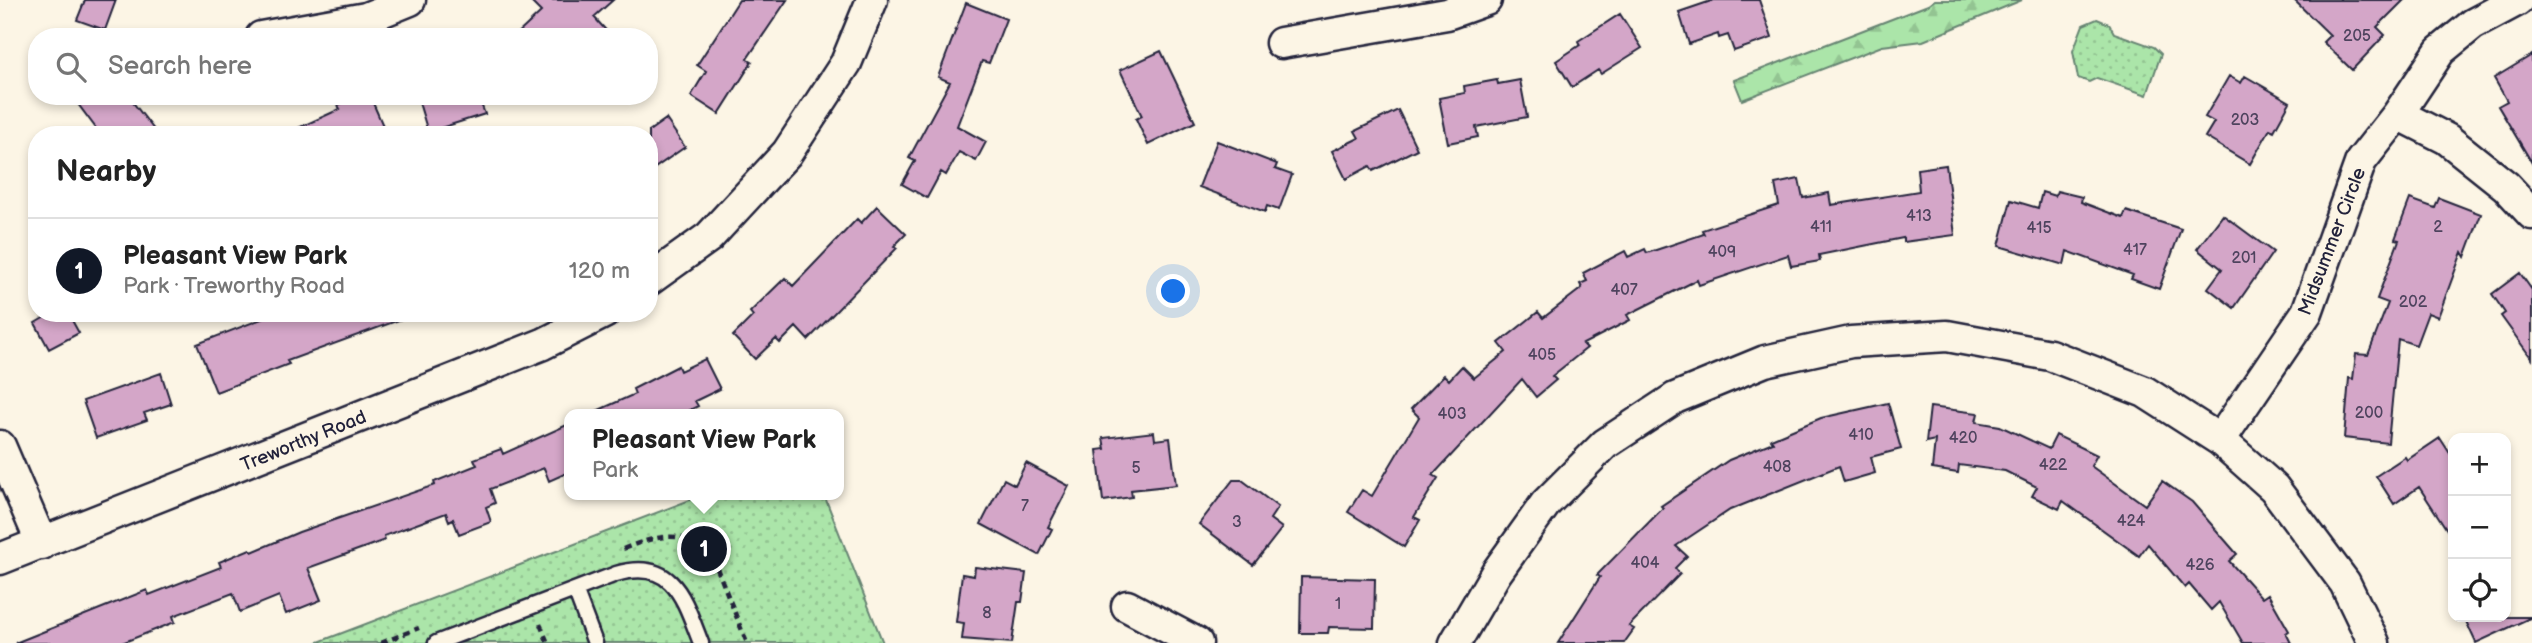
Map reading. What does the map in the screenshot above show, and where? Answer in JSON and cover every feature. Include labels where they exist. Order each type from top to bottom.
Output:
[{"type":"street","points":[[311,28],[366,18],[410,0]]},
{"type":"street","points":[[658,274],[709,237],[787,153],[846,63],[872,0]]},
{"type":"street","points":[[1281,44],[1447,14],[1486,0]]},
{"type":"street","name":"Midsummer Circle","points":[[2220,440],[2307,312],[2361,161],[2398,114],[2440,51],[2473,24],[2518,0]]},
{"type":"street","points":[[2398,114],[2447,139],[2506,186],[2532,214]]},
{"type":"street","name":"Treworthy Road","points":[[0,559],[542,344],[586,322]]},
{"type":"street","points":[[1455,643],[1496,573],[1546,503],[1605,444],[1675,398],[1765,361],[1851,342],[1947,336],[2062,359],[2145,392],[2220,440],[2274,488],[2345,583],[2374,643]]},
{"type":"street","points":[[0,446],[42,544]]},
{"type":"street","points":[[1127,606],[1197,643]]},
{"type":"lane","points":[[436,643],[627,570],[639,569],[659,573],[675,586],[682,596],[701,643]]},
{"type":"lane","points":[[575,590],[595,643]]},
{"type":"path","points":[[719,571],[747,643]]},
{"type":"green space","points":[[1935,0],[2022,0],[1923,41],[1882,46],[1742,100],[1734,80]]},
{"type":"green space","points":[[2097,19],[2109,24],[2114,33],[2154,47],[2161,54],[2147,95],[2097,78],[2089,82],[2078,78],[2073,51],[2083,25]]},
{"type":"green space","points":[[690,500],[826,500],[883,643],[316,643]]},
{"type":"building","points":[[85,0],[116,0],[106,28],[77,20]]},
{"type":"building","points":[[529,0],[613,0],[594,17],[604,28],[524,28],[541,12]]},
{"type":"building","points":[[739,0],[787,0],[747,59],[752,62],[719,114],[691,96],[706,71],[697,65]]},
{"type":"building","points":[[1714,0],[1759,0],[1772,38],[1734,51],[1728,35],[1719,38],[1718,34],[1689,44],[1679,12]]},
{"type":"building","points":[[2294,0],[2404,0],[2377,27],[2385,35],[2352,70],[2323,42],[2330,35]]},
{"type":"building","points":[[966,3],[1006,19],[989,63],[982,61],[957,126],[986,142],[976,161],[959,152],[946,175],[941,172],[927,198],[902,184],[915,161],[909,158],[950,82],[938,77]]},
{"type":"building","points":[[1620,14],[1642,48],[1601,74],[1598,70],[1572,87],[1556,61],[1580,45],[1578,41]]},
{"type":"building","points":[[1161,51],[1195,122],[1148,145],[1136,119],[1142,116],[1120,70]]},
{"type":"building","points":[[2532,55],[2532,163],[2498,106],[2507,101],[2494,78]]},
{"type":"building","points":[[2229,76],[2241,83],[2245,76],[2290,102],[2274,131],[2270,129],[2250,164],[2205,137],[2214,122],[2205,117]]},
{"type":"building","points":[[1497,80],[1498,84],[1520,80],[1527,117],[1476,127],[1478,137],[1448,143],[1439,98],[1465,93],[1464,86]]},
{"type":"building","points":[[79,105],[135,105],[151,126],[94,126]]},
{"type":"building","points":[[338,105],[374,105],[383,126],[303,126],[340,109]]},
{"type":"building","points":[[420,105],[482,105],[485,114],[447,126],[426,126]]},
{"type":"building","points":[[1398,110],[1417,149],[1373,171],[1370,166],[1346,179],[1332,151],[1359,138],[1355,131]]},
{"type":"building","points":[[666,119],[685,147],[658,166],[658,126]]},
{"type":"building","points":[[1217,141],[1277,164],[1275,169],[1292,175],[1279,210],[1267,206],[1265,212],[1199,187]]},
{"type":"building","points":[[1946,165],[1955,235],[1903,242],[1903,238],[1819,255],[1820,261],[1791,266],[1788,255],[1699,285],[1697,280],[1627,315],[1630,320],[1583,344],[1587,348],[1552,376],[1556,380],[1536,397],[1522,379],[1433,475],[1438,478],[1414,517],[1420,520],[1404,547],[1348,512],[1362,490],[1372,496],[1419,417],[1411,409],[1444,375],[1449,380],[1462,366],[1474,378],[1506,352],[1499,343],[1538,312],[1543,318],[1582,288],[1580,284],[1587,281],[1583,273],[1625,251],[1628,257],[1645,249],[1647,253],[1704,234],[1702,230],[1779,205],[1775,184],[1799,179],[1803,198],[1829,193],[1831,205],[1919,191],[1917,169]]},
{"type":"building","points":[[2057,191],[2082,197],[2081,202],[2123,218],[2126,211],[2181,229],[2159,289],[2131,279],[2133,275],[2067,251],[2064,265],[1999,246],[2011,200],[2038,208],[2042,192],[2055,196]]},
{"type":"building","points":[[2439,198],[2481,214],[2465,257],[2462,252],[2438,317],[2428,313],[2416,345],[2398,339],[2388,443],[2344,438],[2349,378],[2353,379],[2356,354],[2368,355],[2388,303],[2377,299],[2399,240],[2395,239],[2410,199],[2435,208]]},
{"type":"building","points":[[877,206],[906,234],[894,246],[897,248],[808,340],[796,327],[780,343],[776,339],[755,359],[733,336],[753,316],[750,312],[785,278],[793,286],[857,219],[861,223]]},
{"type":"building","points":[[2223,215],[2273,252],[2234,308],[2208,288],[2222,269],[2197,249]]},
{"type":"building","points":[[2520,273],[2532,290],[2532,359],[2501,316],[2505,313],[2492,294]]},
{"type":"building","points":[[73,322],[79,333],[49,349],[35,323]]},
{"type":"building","points":[[254,322],[394,322],[287,361],[289,364],[216,392],[197,344]]},
{"type":"building","points":[[705,359],[720,389],[695,401],[698,406],[692,409],[601,409],[635,394],[633,389],[678,366],[680,371]]},
{"type":"building","points":[[161,373],[171,404],[144,413],[147,420],[96,438],[83,401]]},
{"type":"building","points":[[1888,403],[1901,449],[1871,457],[1875,473],[1844,482],[1839,466],[1730,510],[1676,546],[1687,556],[1675,568],[1680,574],[1629,626],[1634,629],[1624,643],[1558,643],[1600,577],[1597,575],[1663,508],[1661,506],[1729,460],[1773,442],[1771,439],[1821,418]]},
{"type":"building","points":[[1930,407],[1978,413],[1976,422],[2000,426],[2049,449],[2056,435],[2097,455],[2091,466],[2145,505],[2162,481],[2192,502],[2237,554],[2229,561],[2262,598],[2268,594],[2289,631],[2286,633],[2291,643],[2243,643],[2219,602],[2211,610],[2189,584],[2185,588],[2148,544],[2139,556],[2063,501],[2059,509],[2032,496],[2037,487],[2005,471],[1959,465],[1958,473],[1932,469],[1935,440],[1926,442]]},
{"type":"building","points":[[564,426],[564,474],[549,481],[544,468],[490,489],[495,503],[486,507],[491,522],[459,534],[453,519],[449,521],[446,513],[384,536],[385,540],[308,568],[321,600],[286,614],[279,596],[240,612],[233,593],[173,616],[175,622],[122,643],[15,643],[147,590],[149,595],[221,567],[219,562],[250,549],[252,552],[299,532],[435,485],[434,482],[477,465],[474,459],[501,449],[503,454]]},
{"type":"building","points":[[1154,432],[1155,440],[1170,438],[1176,485],[1131,490],[1132,497],[1103,501],[1097,450],[1105,449],[1103,438]]},
{"type":"building","points":[[2440,438],[2448,450],[2448,531],[2419,487],[2394,504],[2376,476],[2405,457],[2407,460]]},
{"type":"building","points":[[1026,463],[1069,486],[1048,527],[1052,529],[1039,555],[981,524],[1004,479],[1015,485]]},
{"type":"building","points":[[1233,480],[1242,480],[1278,507],[1270,519],[1282,528],[1253,565],[1199,524]]},
{"type":"building","points":[[975,567],[1026,573],[1022,602],[1018,602],[1012,643],[962,639],[964,623],[956,622],[962,574],[974,576]]},
{"type":"building","points":[[1301,577],[1375,579],[1374,628],[1329,627],[1328,633],[1300,633]]},
{"type":"building","points":[[2511,617],[2532,617],[2476,643],[2466,622],[2511,622]]},
{"type":"place","name":"Pleasant View Park","points":[[704,549]]}]
